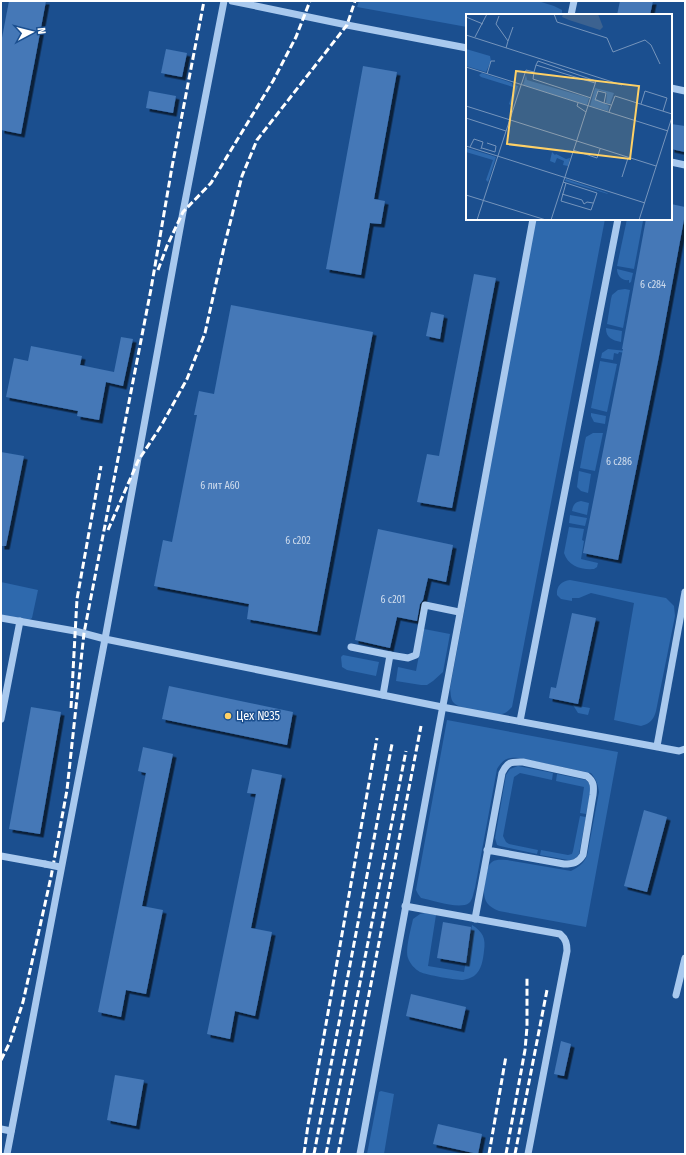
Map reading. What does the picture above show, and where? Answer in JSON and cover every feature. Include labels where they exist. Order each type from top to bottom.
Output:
[{"type":"street","points":[[7,1154],[105,639],[183,212],[224,1]]},
{"type":"street","points":[[232,1],[347,26],[466,48]]},
{"type":"street","points":[[571,14],[574,1]]},
{"type":"street","points":[[672,88],[685,91]]},
{"type":"street","points":[[672,162],[685,165]]},
{"type":"street","points":[[360,1154],[459,612],[533,220]]},
{"type":"street","points":[[520,721],[618,220]]},
{"type":"street","points":[[657,746],[685,592]]},
{"type":"street","points":[[351,647],[408,658],[416,655],[425,605],[459,612]]},
{"type":"street","points":[[1,618],[75,631],[105,639],[442,707],[679,751],[685,749]]},
{"type":"street","points":[[1,719],[20,621]]},
{"type":"street","points":[[383,695],[390,655]]},
{"type":"street","points":[[475,919],[487,850],[502,772],[505,766],[512,762],[523,762],[587,776],[591,779],[594,786],[593,795],[583,855],[579,861],[573,864],[564,864],[487,850]]},
{"type":"street","points":[[1,856],[61,867]]},
{"type":"street","points":[[405,906],[560,934],[567,944],[567,951],[528,1154]]},
{"type":"street","points":[[676,995],[685,958]]},
{"type":"street","points":[[1,1129],[11,1131]]},
{"type":"shaded area","points":[[359,1],[538,1],[562,10],[562,14],[466,14],[466,27],[357,7]]},
{"type":"shaded area","points":[[533,220],[605,220],[512,707],[504,714],[477,712],[462,708],[454,703],[451,696],[450,688],[477,542],[475,534]]},
{"type":"shaded area","points":[[627,220],[643,221],[634,269],[617,266]]},
{"type":"shaded area","points":[[617,269],[633,273],[631,282],[629,283],[629,280],[620,278]]},
{"type":"shaded area","points":[[618,290],[630,290],[623,328],[607,324],[612,295]]},
{"type":"shaded area","points":[[606,328],[622,331],[621,342],[610,338],[607,334]]},
{"type":"shaded area","points":[[608,349],[626,351],[625,353],[614,353],[613,360],[601,358],[602,353]]},
{"type":"shaded area","points":[[600,361],[617,364],[607,412],[591,408]]},
{"type":"shaded area","points":[[591,413],[606,416],[605,424],[594,422]]},
{"type":"shaded area","points":[[593,433],[603,433],[595,471],[580,468],[586,437]]},
{"type":"shaded area","points":[[579,471],[591,474],[588,493],[581,491],[577,487]]},
{"type":"shaded area","points":[[581,501],[589,503],[587,515],[572,511],[575,504]]},
{"type":"shaded area","points":[[570,515],[587,518],[585,526],[569,523]]},
{"type":"shaded area","points":[[569,527],[584,529],[581,559],[598,563],[597,567],[594,569],[580,568],[572,564],[566,557],[564,553]]},
{"type":"shaded area","points":[[570,580],[666,598],[674,606],[675,616],[656,711],[653,719],[647,724],[641,726],[614,720],[634,603],[591,593],[579,598],[572,598],[572,601],[561,599],[557,595],[557,589],[562,583]]},
{"type":"shaded area","points":[[1,582],[38,590],[32,618],[29,620],[1,615]]},
{"type":"shaded area","points":[[424,629],[450,634],[443,672],[427,685],[396,681],[398,667],[416,671]]},
{"type":"shaded area","points":[[343,655],[379,662],[376,676],[347,670],[342,667],[341,657]]},
{"type":"shaded area","points":[[573,705],[590,708],[588,715],[578,713]]},
{"type":"shaded area","points":[[447,720],[618,752],[586,927],[499,911],[489,905],[486,901],[484,888],[489,865],[494,861],[507,860],[571,871],[580,865],[587,856],[599,792],[594,777],[591,773],[524,759],[509,758],[497,769],[475,888],[470,902],[465,905],[453,905],[421,898],[418,894],[416,890]]},
{"type":"shaded area","points":[[518,766],[553,773],[552,780],[520,773],[514,777],[503,836],[509,844],[538,850],[537,854],[497,845],[495,838],[506,775],[510,769]]},
{"type":"shaded area","points":[[557,774],[586,780],[589,783],[591,792],[586,814],[580,813],[584,787],[556,781]]},
{"type":"shaded area","points":[[580,816],[586,817],[579,854],[577,857],[568,860],[540,855],[541,850],[568,855],[572,854]]},
{"type":"shaded area","points":[[425,913],[436,915],[428,966],[464,972],[472,925],[479,930],[485,942],[482,964],[477,974],[463,980],[454,979],[428,975],[420,972],[411,964],[408,958],[407,950],[413,919],[420,914]]},
{"type":"shaded area","points":[[381,1091],[394,1094],[384,1154],[367,1154],[379,1092]]},
{"type":"building","points":[[9,1],[46,1],[21,134],[1,130],[1,43]]},
{"type":"building","points":[[620,1],[653,1],[650,14],[617,14]]},
{"type":"building","points":[[166,49],[187,53],[182,77],[161,73]]},
{"type":"building","points":[[363,66],[397,72],[374,199],[385,201],[381,224],[370,223],[361,275],[326,269]]},
{"type":"building","points":[[149,91],[176,96],[173,113],[146,108]]},
{"type":"building","points":[[672,124],[685,126],[685,152],[672,149]]},
{"type":"building","points":[[672,204],[685,207],[685,214],[659,356],[618,560],[583,553],[646,220],[672,220]]},
{"type":"building","points":[[474,274],[496,278],[452,508],[417,502],[427,454],[439,456]]},
{"type":"building","points":[[231,305],[373,332],[317,632],[247,619],[249,604],[154,586],[163,540],[172,542],[197,415],[194,415],[199,391],[214,394]]},
{"type":"building","points":[[431,312],[444,315],[440,339],[426,336]]},
{"type":"building","points":[[121,337],[133,339],[123,386],[106,382],[99,420],[77,416],[78,411],[6,397],[14,358],[28,361],[31,346],[82,356],[80,365],[114,372]]},
{"type":"building","points":[[1,452],[24,456],[6,546],[1,546]]},
{"type":"building","points":[[378,529],[453,545],[446,582],[428,578],[423,600],[420,604],[417,621],[397,617],[390,648],[355,640]]},
{"type":"building","points":[[572,613],[596,618],[578,704],[549,698],[551,687],[556,688]]},
{"type":"building","name":"Цех №35","points":[[169,686],[293,712],[287,745],[162,719]]},
{"type":"building","points":[[31,707],[61,712],[40,834],[9,829]]},
{"type":"building","points":[[143,747],[173,754],[142,906],[163,910],[146,994],[126,990],[121,1017],[98,1012],[146,773],[138,771]]},
{"type":"building","points":[[252,769],[282,775],[251,928],[272,932],[255,1016],[235,1011],[230,1039],[207,1034],[256,794],[247,793]]},
{"type":"building","points":[[644,810],[667,817],[647,892],[624,886]]},
{"type":"building","points":[[443,922],[471,927],[466,963],[437,958]]},
{"type":"building","points":[[411,994],[466,1007],[461,1029],[406,1016]]},
{"type":"building","points":[[561,1041],[571,1044],[564,1076],[554,1074]]},
{"type":"building","points":[[115,1075],[144,1080],[136,1126],[107,1120]]},
{"type":"building","points":[[438,1124],[482,1134],[478,1154],[433,1144]]},
{"type":"railway","points":[[1,1060],[10,1042],[23,1002],[51,877],[67,790],[84,633],[151,289],[172,167],[204,1]]},
{"type":"railway","points":[[158,270],[167,246],[183,212],[211,183],[273,81],[296,37],[310,1]]},
{"type":"railway","points":[[108,530],[138,461],[161,426],[187,379],[205,333],[242,176],[257,140],[347,25],[355,1]]},
{"type":"railway","points":[[71,708],[77,599],[101,466]]},
{"type":"railway","points":[[338,1154],[421,726]]},
{"type":"railway","points":[[304,1154],[377,738]]},
{"type":"railway","points":[[314,1154],[392,744]]},
{"type":"railway","points":[[326,1154],[406,751]]},
{"type":"railway","points":[[506,1154],[525,1050],[527,1027],[527,978]]},
{"type":"railway","points":[[515,1154],[547,990]]},
{"type":"railway","points":[[489,1154],[506,1056]]},
{"type":"place","name":"Цех №35","points":[[228,716]]}]
